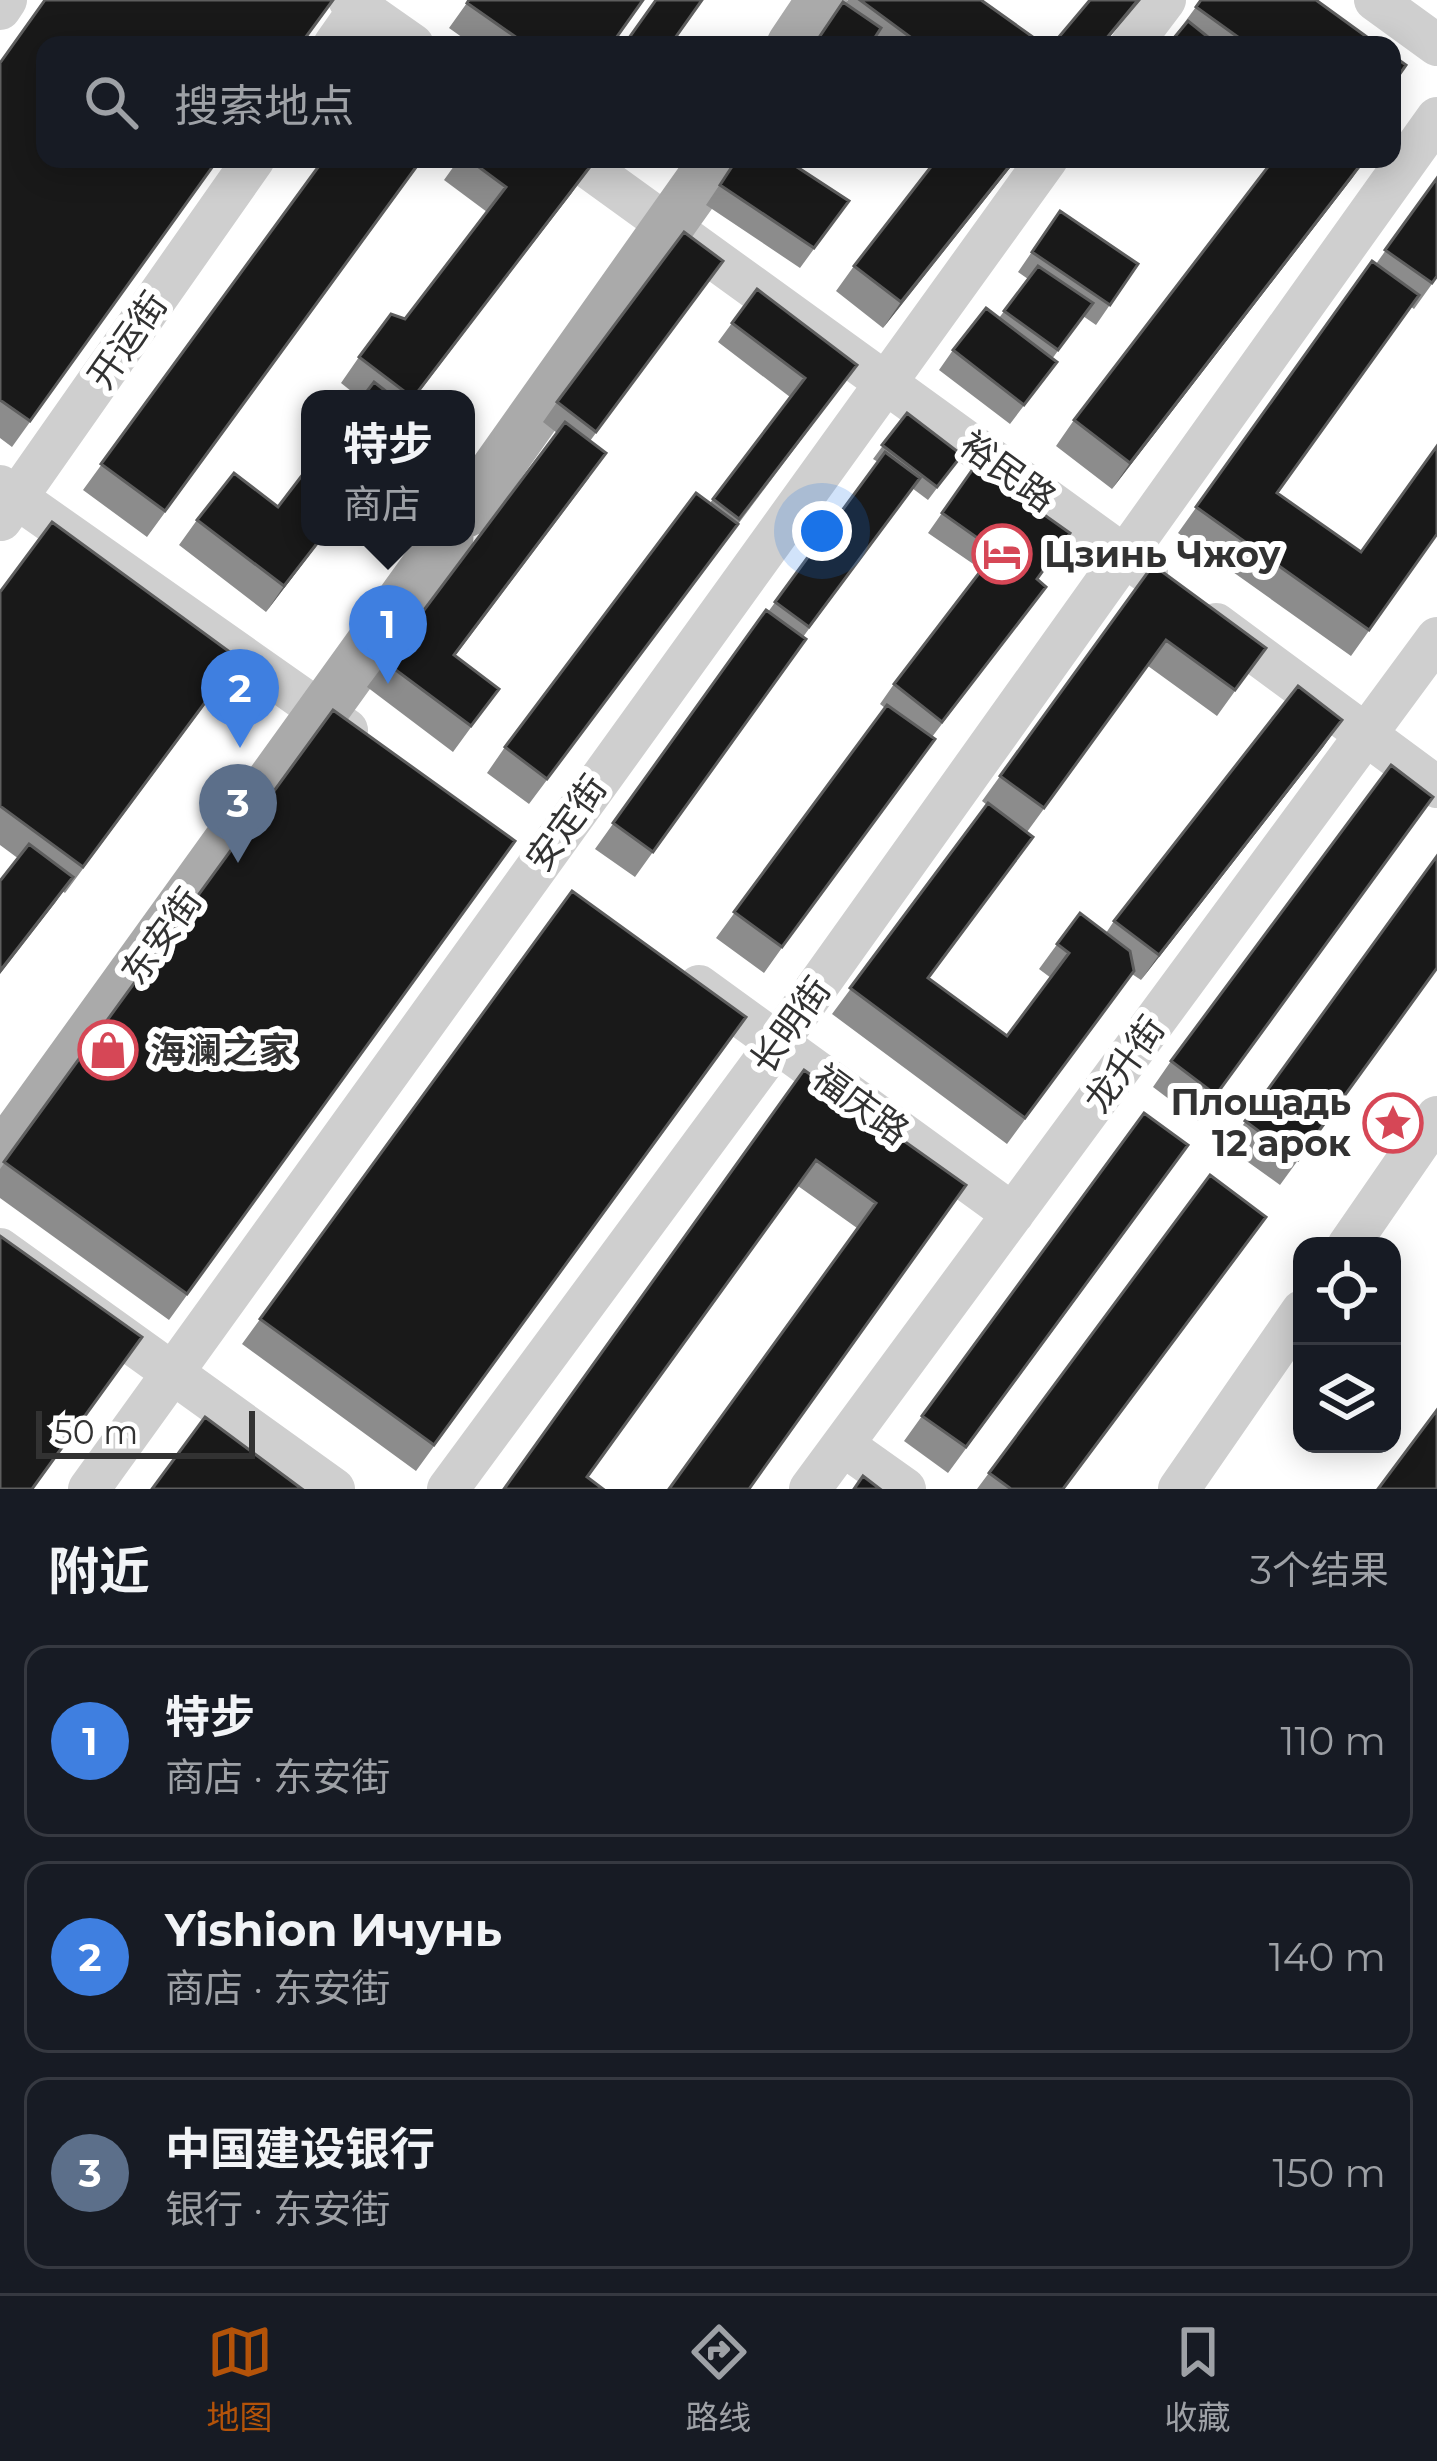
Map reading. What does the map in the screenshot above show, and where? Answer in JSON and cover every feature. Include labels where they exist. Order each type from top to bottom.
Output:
[{"type":"main road","points":[[764,36],[786,0]]},
{"type":"main road","points":[[798,36],[822,0]]},
{"type":"main road","points":[[475,498],[662,218],[681,168]]},
{"type":"main road","points":[[475,457],[662,218],[708,168]]},
{"type":"main road","name":"东安街","points":[[0,1159],[312,704],[411,546]]},
{"type":"main road","name":"东安街","points":[[0,1115],[312,704],[441,546]]},
{"type":"street","points":[[0,9],[6,0]]},
{"type":"street","points":[[1138,36],[1165,0]]},
{"type":"street","points":[[1375,0],[1437,45]]},
{"type":"street","points":[[338,36],[354,4],[400,36]]},
{"type":"street","name":"长明街","points":[[448,1489],[777,1043],[1437,118]]},
{"type":"street","name":"开运街","points":[[6,501],[247,168]]},
{"type":"street","name":"裕民路","points":[[589,168],[1127,556],[1437,788]]},
{"type":"street","name":"安定街","points":[[89,1489],[1040,168]]},
{"type":"street","points":[[6,501],[380,754]]},
{"type":"street","name":"龙升街","points":[[810,1489],[1437,638]]},
{"type":"street","points":[[496,838],[572,894]]},
{"type":"street","name":"福庆路","points":[[665,962],[1013,1214]]},
{"type":"street","points":[[1354,1237],[1437,1117]]},
{"type":"street","points":[[0,1249],[334,1489]]},
{"type":"street","points":[[1179,1489],[1293,1325]]},
{"type":"street","points":[[843,1445],[905,1489]]},
{"type":"building","points":[[45,0],[333,0],[307,36],[36,36],[36,168],[212,168],[30,421],[0,400],[0,63]]},
{"type":"building","points":[[643,0],[617,36],[514,36],[467,3]]},
{"type":"building","points":[[656,0],[702,0],[676,36],[630,36]]},
{"type":"building","points":[[860,0],[981,0],[1031,36],[909,36]]},
{"type":"building","points":[[1090,0],[1138,0],[1108,36],[1060,36]]},
{"type":"building","points":[[1201,0],[1316,0],[1366,36],[1236,36],[1196,7]]},
{"type":"building","points":[[843,2],[881,28],[876,36],[820,36]]},
{"type":"building","points":[[1188,21],[1207,36],[1176,36]]},
{"type":"building","points":[[317,168],[415,168],[165,511],[101,464]]},
{"type":"building","points":[[480,168],[589,168],[419,390],[402,390],[359,357],[391,314],[405,319],[506,187]]},
{"type":"building","points":[[731,168],[799,168],[849,201],[814,248],[720,185]]},
{"type":"building","points":[[930,168],[1008,168],[901,302],[854,266]]},
{"type":"building","points":[[1267,168],[1358,168],[1130,463],[1074,420]]},
{"type":"building","points":[[1437,178],[1437,276],[1432,283],[1385,250]]},
{"type":"building","points":[[1060,211],[1138,264],[1110,305],[1032,252]]},
{"type":"building","points":[[684,232],[723,261],[596,432],[557,402]]},
{"type":"building","points":[[1372,261],[1419,295],[1277,493],[1361,552],[1437,446],[1437,534],[1369,630],[1196,507]]},
{"type":"building","points":[[1038,266],[1093,303],[1058,350],[1004,311]]},
{"type":"building","points":[[757,289],[857,365],[739,519],[713,499],[805,378],[732,323]]},
{"type":"building","points":[[986,308],[1057,362],[1024,405],[953,350]]},
{"type":"building","points":[[907,413],[962,455],[937,487],[882,445]]},
{"type":"building","points":[[565,422],[606,453],[454,655],[499,689],[471,726],[385,662]]},
{"type":"building","points":[[885,452],[920,478],[809,627],[775,602]]},
{"type":"building","points":[[975,466],[1070,533],[1037,579],[1046,587],[942,722],[894,684],[996,551],[942,513]]},
{"type":"building","points":[[234,473],[278,507],[301,477],[301,546],[315,546],[284,586],[197,520]]},
{"type":"building","points":[[696,493],[738,524],[547,779],[505,747]]},
{"type":"building","points":[[52,522],[238,658],[83,867],[0,806],[0,592]]},
{"type":"building","points":[[1153,565],[1266,648],[1235,690],[1166,640],[1044,808],[1000,776]]},
{"type":"building","points":[[766,610],[806,639],[653,852],[613,823]]},
{"type":"building","points":[[1298,686],[1342,720],[1159,955],[1114,921]]},
{"type":"building","points":[[887,705],[935,739],[782,947],[734,912]]},
{"type":"building","points":[[333,710],[515,841],[187,1294],[4,1162]]},
{"type":"building","points":[[1391,765],[1433,797],[1216,1095],[1171,1061]]},
{"type":"building","points":[[988,803],[1033,837],[928,978],[1007,1036],[1069,953],[1057,944],[1080,913],[1130,951],[1134,971],[1025,1118],[850,988]]},
{"type":"building","points":[[29,844],[73,877],[0,971],[0,881]]},
{"type":"building","points":[[1437,856],[1437,968],[1298,1160],[1245,1121]]},
{"type":"building","points":[[572,891],[746,1017],[434,1445],[260,1319]]},
{"type":"building","points":[[804,1070],[966,1185],[749,1489],[669,1489],[876,1203],[816,1160],[587,1477],[603,1489],[504,1489]]},
{"type":"building","points":[[1144,1113],[1188,1145],[966,1447],[922,1416]]},
{"type":"building","points":[[1210,1175],[1266,1217],[1063,1489],[1011,1489],[989,1473]]},
{"type":"building","points":[[0,1236],[142,1337],[32,1489],[0,1489]]},
{"type":"building","points":[[1437,1410],[1437,1489],[1378,1489]]},
{"type":"building","points":[[205,1417],[302,1489],[152,1489]]},
{"type":"building","points":[[863,1476],[880,1489],[854,1489]]},
{"type":"place","name":"Цзинь Чжоу","points":[[1002,554]]},
{"type":"place","name":"特步","points":[[388,684]]},
{"type":"place","name":"Yishion Ичунь","points":[[240,748]]},
{"type":"place","name":"中国建设银行","points":[[238,863]]},
{"type":"place","name":"海澜之家","points":[[108,1050]]},
{"type":"place","name":"Площадь 12 арок","points":[[1393,1123]]}]
